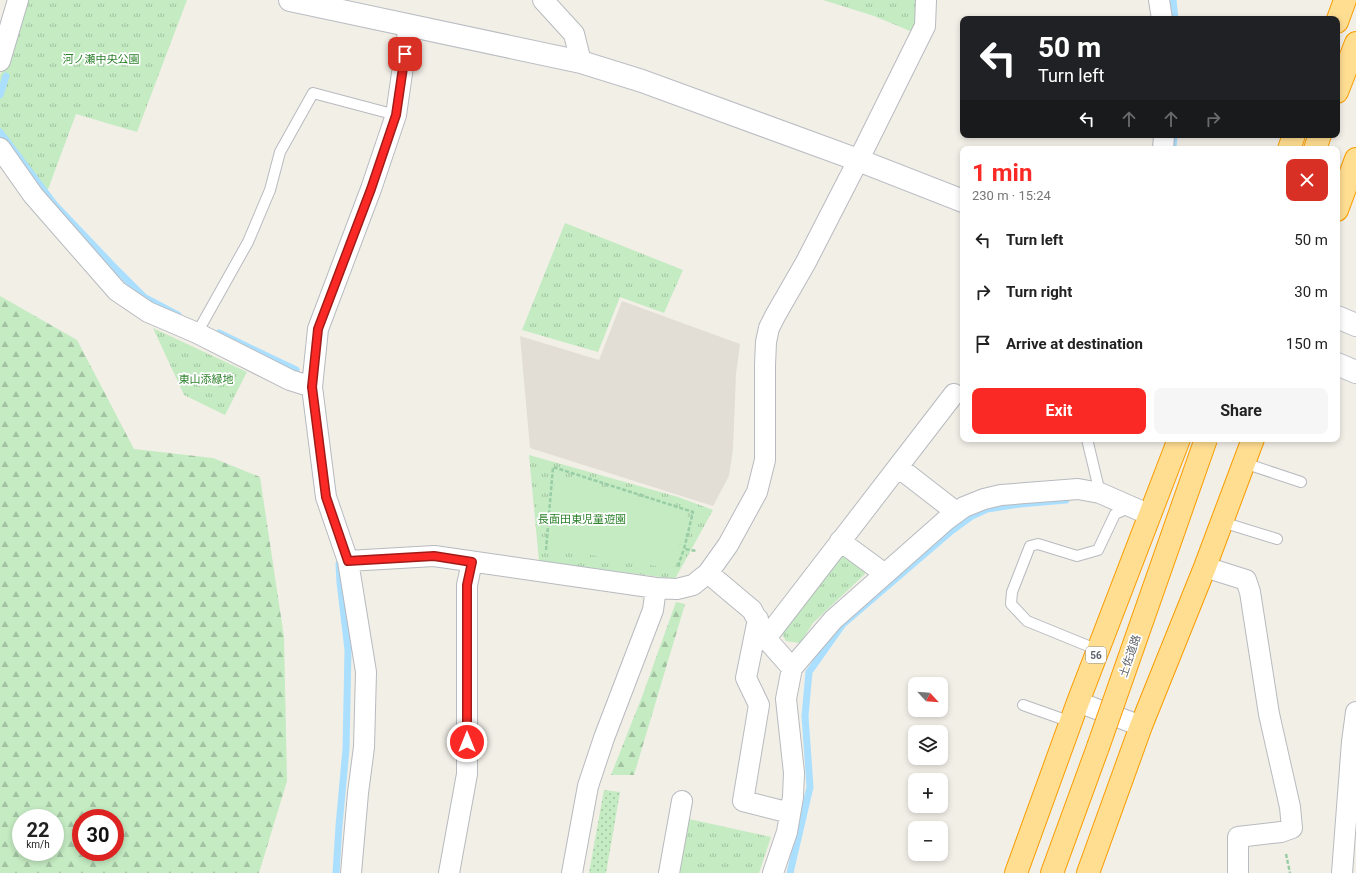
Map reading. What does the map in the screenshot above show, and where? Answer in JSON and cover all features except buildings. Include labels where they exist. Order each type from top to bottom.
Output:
[{"type":"highway","points":[[1339,16],[1345,0]]},
{"type":"highway","points":[[1340,84],[1356,43]]},
{"type":"highway","points":[[1340,203],[1354,171]]},
{"type":"highway","name":"56","points":[[1016,873],[1098,650],[1141,511],[1177,442]]},
{"type":"highway","name":"土佐道路","points":[[1052,873],[1098,747],[1205,442]]},
{"type":"highway","points":[[1088,873],[1141,726],[1205,567],[1251,442]]},
{"type":"street","points":[[0,61],[18,0]]},
{"type":"street","points":[[290,0],[341,5],[410,25],[581,62],[642,81],[858,160],[960,200]]},
{"type":"street","points":[[542,0],[574,34],[581,62]]},
{"type":"street","points":[[348,561],[434,556],[656,588],[677,589],[694,585],[713,566],[728,545],[757,492],[765,460],[765,365],[766,342],[769,328],[806,262],[925,26],[926,0]]},
{"type":"street","points":[[1159,0],[1162,16]]},
{"type":"street","points":[[350,873],[364,747],[366,672],[348,561],[326,497],[312,387],[318,329],[371,189],[396,115],[410,25]]},
{"type":"street","points":[[0,148],[33,195],[117,291],[148,312],[197,333],[290,380],[312,387]]},
{"type":"street","points":[[1340,318],[1356,325]]},
{"type":"street","points":[[1340,365],[1356,372]]},
{"type":"street","points":[[767,637],[954,394]]},
{"type":"street","points":[[898,467],[956,512]]},
{"type":"street","points":[[773,873],[786,832],[793,798],[794,773],[786,700],[792,668],[833,620],[964,506],[1001,495],[1078,489],[1100,493],[1141,511]]},
{"type":"street","points":[[840,541],[885,574]]},
{"type":"street","points":[[449,873],[467,774],[467,585],[472,562]]},
{"type":"street","points":[[713,566],[752,610],[769,642],[792,668]]},
{"type":"street","points":[[1205,567],[1246,580],[1250,592],[1269,714],[1290,807],[1292,828],[1281,832],[1238,837],[1238,873]]},
{"type":"street","points":[[572,873],[588,786],[604,738],[653,610],[656,588]]},
{"type":"street","points":[[758,619],[746,678],[759,705],[743,801],[790,813]]},
{"type":"street","points":[[1078,702],[1141,726]]},
{"type":"street","points":[[1342,873],[1352,742],[1356,712]]},
{"type":"street","points":[[669,873],[682,801]]},
{"type":"lane","points":[[197,333],[248,242],[270,190],[280,152],[313,93],[396,115]]},
{"type":"lane","points":[[1088,442],[1100,493]]},
{"type":"lane","points":[[1244,463],[1301,482]]},
{"type":"lane","points":[[1098,650],[1027,621],[1011,604],[1012,592],[1030,546],[1038,544],[1077,556],[1098,550],[1115,514],[1141,511]]},
{"type":"lane","points":[[1222,522],[1276,539]]},
{"type":"lane","points":[[1023,705],[1071,722]]},
{"type":"path","points":[[546,551],[553,467],[693,512],[678,568]]},
{"type":"path","points":[[684,548],[697,551],[713,566]]},
{"type":"shaded area","points":[[622,301],[740,344],[736,374],[733,449],[729,476],[713,506],[530,448],[520,336],[599,360]]},
{"type":"green space","name":"河ノ瀬中央公園","points":[[27,0],[187,0],[137,132],[76,114],[47,192],[0,132],[0,76]]},
{"type":"green space","points":[[823,0],[921,0],[920,19],[910,31],[874,16]]},
{"type":"green space","points":[[565,223],[683,270],[664,313],[620,297],[598,352],[522,330]]},
{"type":"green space","points":[[0,296],[77,340],[134,449],[213,458],[260,477],[284,637],[287,781],[259,873],[0,873]]},
{"type":"green space","name":"東山添緑地","points":[[153,328],[247,372],[225,415],[184,395]]},
{"type":"green space","name":"長面田東児童遊園","points":[[529,455],[678,497],[713,510],[675,579],[539,561]]},
{"type":"green space","points":[[555,474],[688,513],[674,569],[550,548]]},
{"type":"green space","points":[[841,553],[865,567],[865,574],[813,623],[800,643],[786,641],[783,636],[782,627]]},
{"type":"green space","points":[[676,602],[685,604],[634,775],[611,775],[643,694]]},
{"type":"green space","points":[[604,790],[620,792],[606,873],[589,873]]},
{"type":"green space","points":[[689,819],[771,837],[759,873],[678,873]]},
{"type":"waterway","points":[[1173,0],[1175,16]]},
{"type":"waterway","points":[[0,95],[6,76]]},
{"type":"waterway","points":[[0,132],[55,205],[114,267],[144,297],[178,315]]},
{"type":"waterway","points":[[1173,146],[1174,138]]},
{"type":"waterway","points":[[219,333],[296,370]]},
{"type":"waterway","points":[[790,873],[810,787],[805,716],[809,672],[843,624],[950,532],[972,516],[987,509],[1020,504],[1066,500]]},
{"type":"waterway","points":[[336,873],[346,749],[348,650],[339,564]]},
{"type":"route","points":[[405,54],[396,115],[371,189],[318,329],[312,387],[326,497],[348,561],[434,556],[472,562],[467,585],[467,742]]}]
